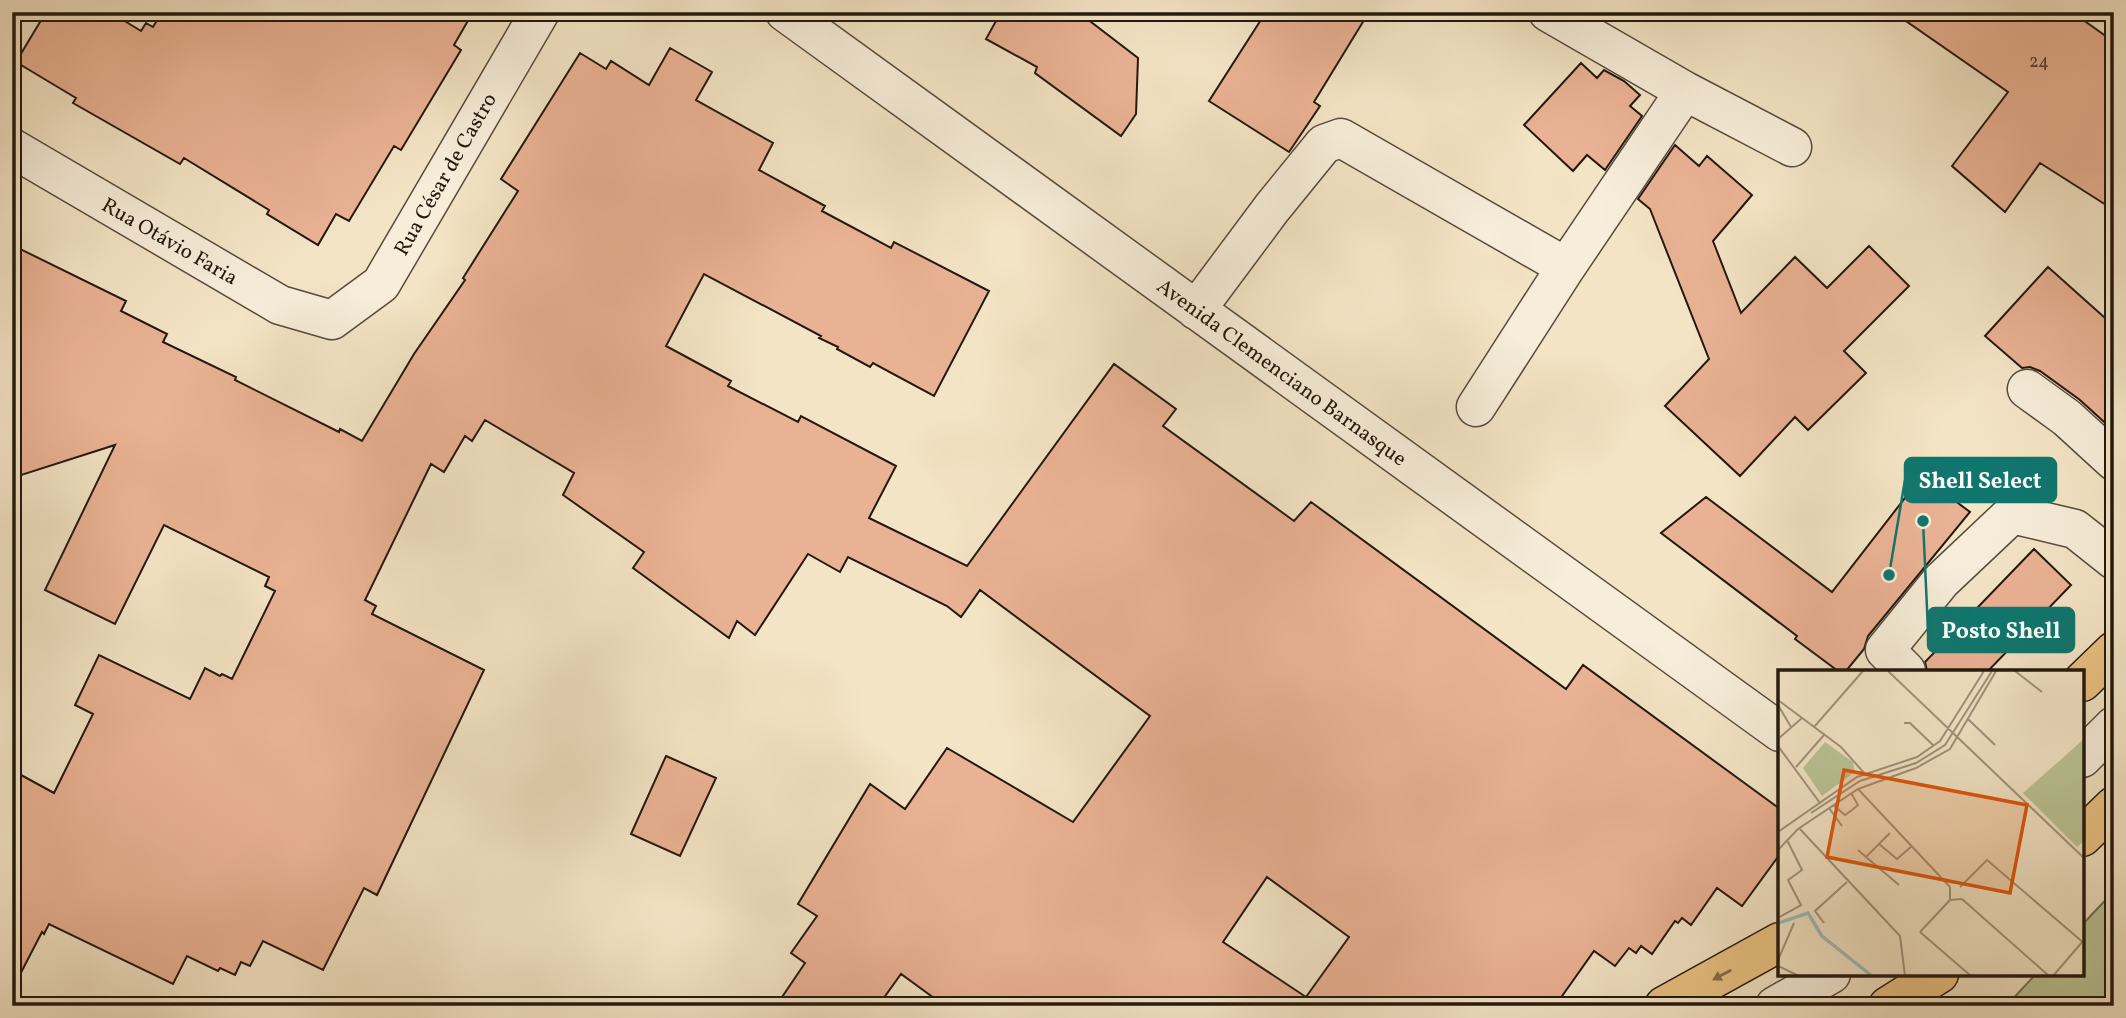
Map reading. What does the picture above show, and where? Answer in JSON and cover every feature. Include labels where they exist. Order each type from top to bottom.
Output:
[{"type":"main road","points":[[2084,680],[2114,651]]},
{"type":"main road","points":[[2084,835],[2114,806]]},
{"type":"main road","points":[[1664,1006],[1778,943]]},
{"type":"main road","points":[[1888,1006],[1936,976]]},
{"type":"street","name":"Rua César de Castro","points":[[332,320],[381,284],[540,12]]},
{"type":"street","name":"Avenida Clemenciano Barnasque","points":[[785,12],[1778,731]]},
{"type":"street","points":[[1548,12],[1685,91],[1792,147]]},
{"type":"street","points":[[1476,407],[1566,267],[1685,91]]},
{"type":"street","points":[[1196,310],[1324,144],[1341,138],[1566,267]]},
{"type":"street","name":"Rua Otávio Faria","points":[[12,148],[280,305],[332,320]]},
{"type":"street","points":[[2027,389],[2067,418],[2114,461]]},
{"type":"street","points":[[1885,664],[1941,580],[2012,514],[2075,528],[2114,560]]},
{"type":"street","points":[[2084,756],[2114,726]]},
{"type":"street","points":[[1775,1006],[1828,976]]},
{"type":"green space","points":[[2114,891],[2114,1006],[2006,1006],[2034,976],[2084,976],[2084,923]]},
{"type":"building","points":[[46,12],[110,12],[141,31],[146,23],[153,27],[162,12],[473,12],[454,45],[461,50],[401,150],[394,146],[349,221],[336,214],[318,245],[267,214],[269,210],[184,158],[180,164],[73,103],[76,98],[16,62]]},
{"type":"building","points":[[1001,12],[1078,12],[1138,58],[1136,114],[1121,136],[1035,73],[1037,67],[986,39]]},
{"type":"building","points":[[1266,12],[1369,12],[1314,102],[1320,106],[1289,152],[1209,101]]},
{"type":"building","points":[[1893,12],[2072,12],[2114,42],[2114,210],[2040,163],[2005,212],[1952,166],[2008,92]]},
{"type":"building","points":[[670,48],[712,72],[696,100],[773,143],[759,170],[825,206],[822,211],[891,248],[894,242],[989,291],[934,396],[873,363],[870,367],[819,338],[821,336],[704,274],[666,346],[731,381],[728,386],[798,422],[801,416],[896,466],[869,518],[967,566],[1114,364],[1176,409],[1163,426],[1294,521],[1311,502],[1566,689],[1583,665],[1778,808],[1778,857],[1742,906],[1717,888],[1691,925],[1682,918],[1678,923],[1675,921],[1652,954],[1641,946],[1636,953],[1629,948],[1615,966],[1594,951],[1555,1006],[945,1006],[901,974],[878,1006],[776,1006],[805,963],[791,953],[817,916],[798,904],[870,784],[905,809],[947,748],[1073,822],[1150,716],[980,590],[961,617],[947,606],[848,557],[840,572],[808,554],[755,635],[737,621],[729,638],[633,568],[644,552],[563,495],[574,473],[485,420],[472,441],[465,436],[444,472],[431,464],[365,600],[376,606],[372,614],[484,670],[377,895],[364,888],[323,970],[263,941],[250,966],[241,962],[235,975],[220,968],[218,971],[187,956],[173,984],[49,924],[44,934],[42,932],[12,990],[12,770],[54,793],[93,714],[75,705],[99,655],[190,699],[205,668],[232,679],[275,591],[265,586],[269,577],[164,525],[115,624],[45,590],[115,445],[12,478],[12,245],[126,301],[121,311],[167,334],[163,342],[339,432],[340,429],[362,441],[414,354],[465,280],[463,278],[518,191],[501,179],[580,53],[606,69],[611,61],[649,85]],"holes":[[[1267,877],[1349,937],[1306,997],[1223,942]]]},
{"type":"building","points":[[1581,63],[1597,78],[1604,70],[1624,81],[1640,95],[1630,106],[1642,116],[1605,170],[1587,155],[1573,171],[1524,125]]},
{"type":"building","points":[[1675,145],[1699,166],[1707,156],[1752,195],[1713,241],[1741,313],[1795,257],[1827,288],[1869,246],[1909,286],[1844,351],[1866,373],[1808,430],[1795,417],[1740,476],[1665,406],[1709,359],[1650,209],[1638,199]]},
{"type":"building","points":[[2048,267],[2114,326],[2114,431],[2080,400],[2040,371],[2030,367],[2022,368],[1985,336]]},
{"type":"building","points":[[1922,476],[1970,512],[1868,636],[1864,649],[1847,670],[1837,670],[1795,639],[1797,636],[1661,533],[1706,497],[1832,592]]},
{"type":"building","points":[[2034,549],[2071,585],[1989,670],[1927,670],[1925,662]]},
{"type":"building","points":[[666,756],[716,778],[680,856],[631,834]]},
{"type":"place","name":"Posto Shell","points":[[1923,521]]},
{"type":"place","name":"Shell Select","points":[[1889,575]]}]
